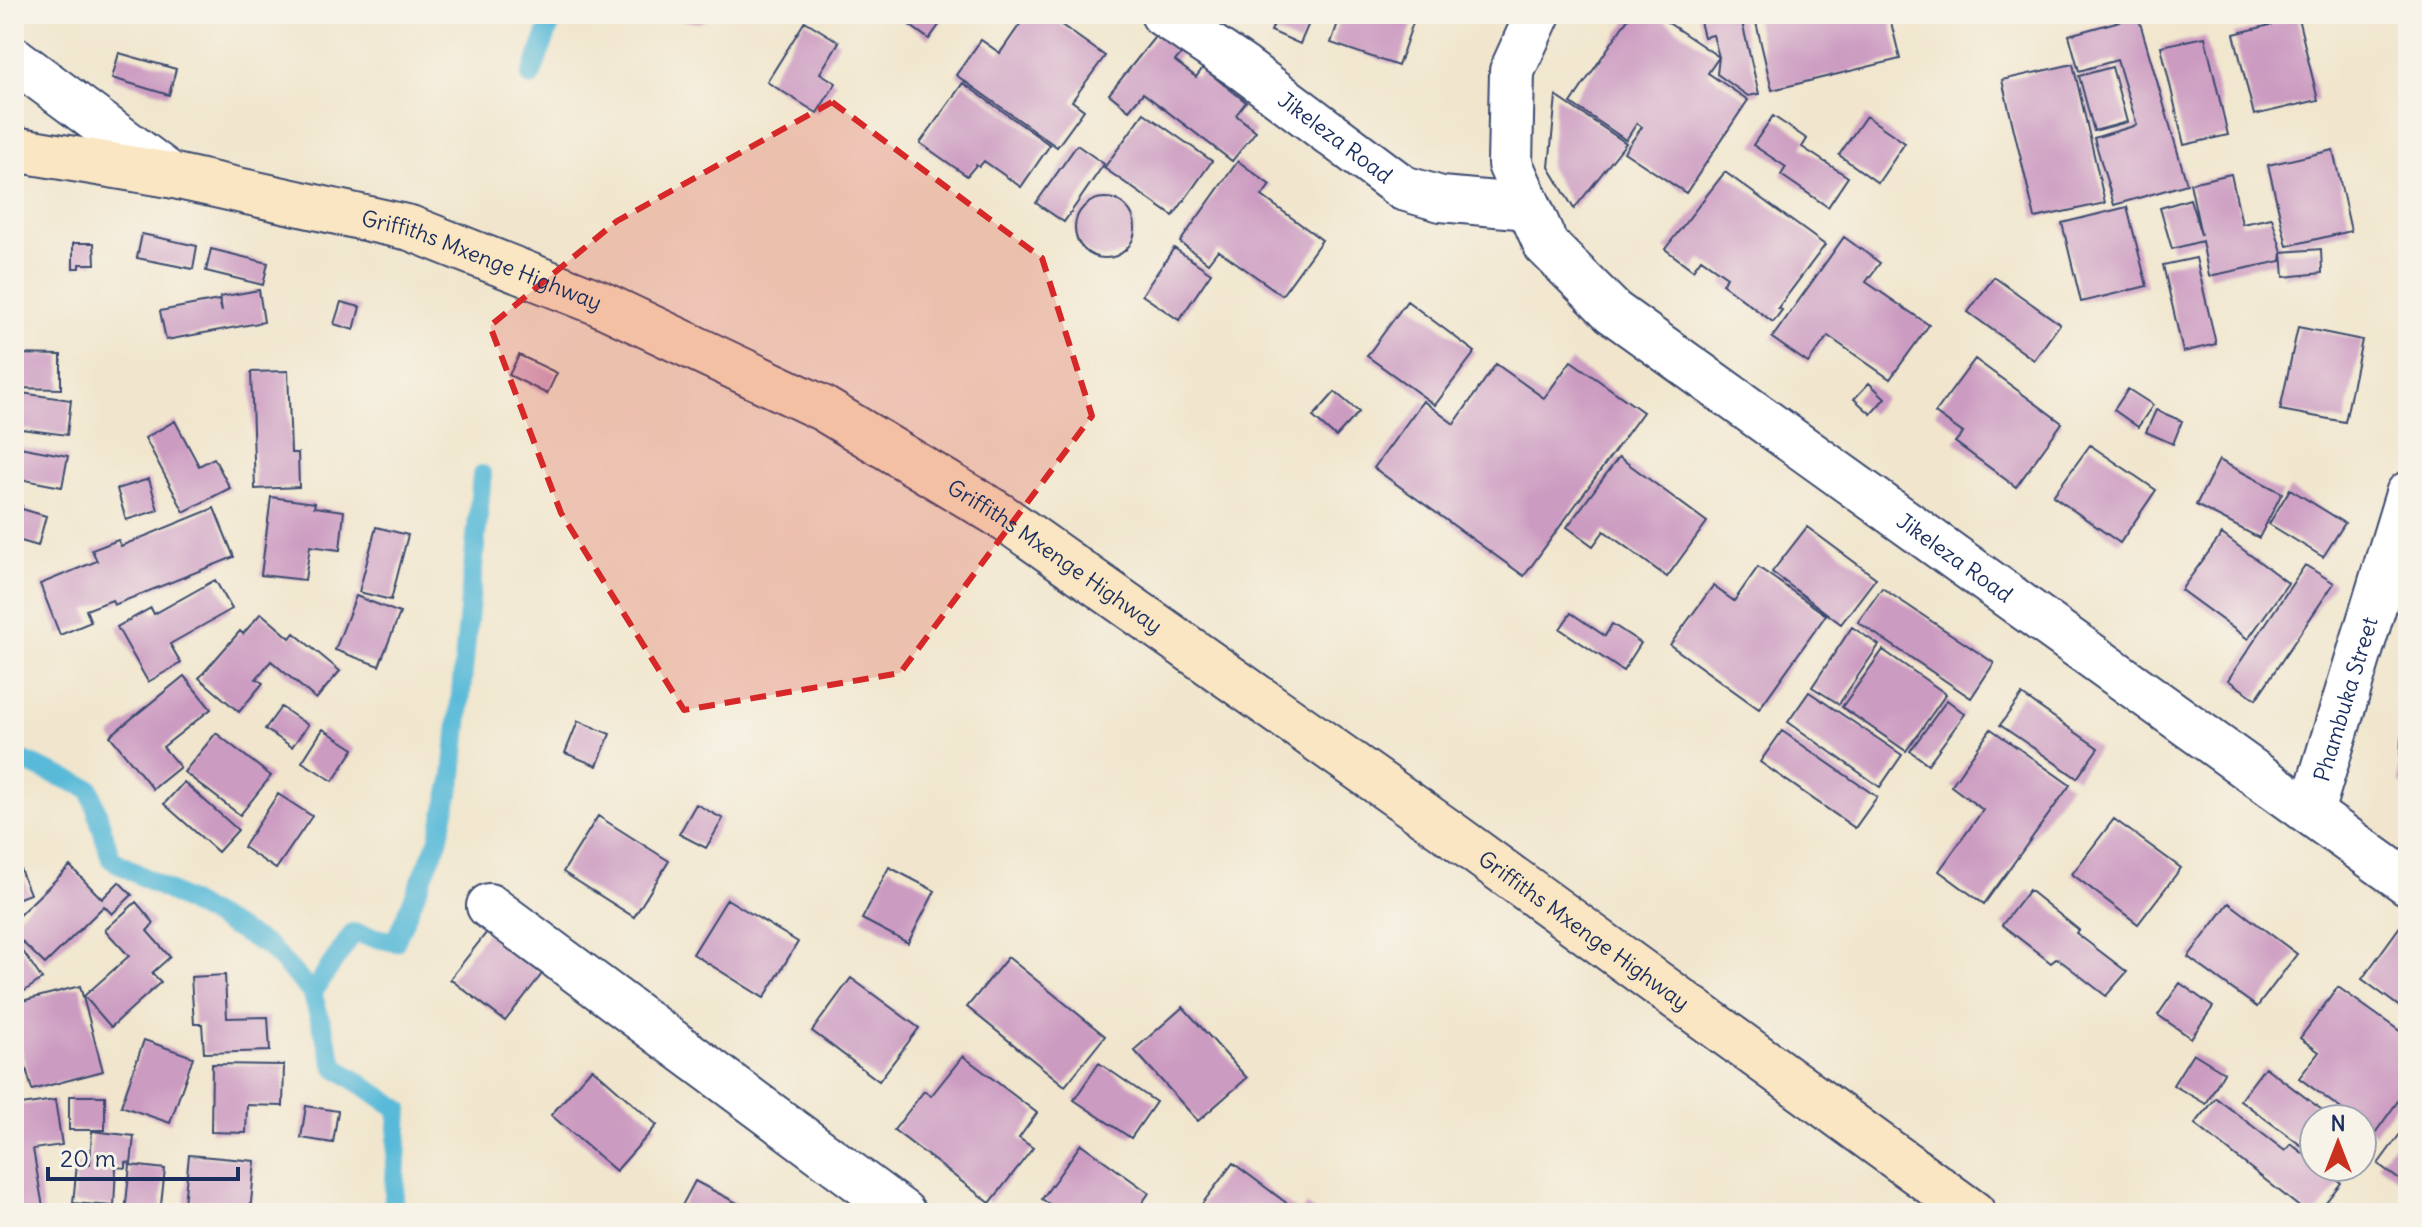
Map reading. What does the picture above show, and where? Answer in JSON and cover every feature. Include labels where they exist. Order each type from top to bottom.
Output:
[{"type":"street","name":"Jikeleza Road","points":[[1163,14],[1243,68],[1403,188],[1441,199],[1529,207]]},
{"type":"street","name":"Jikeleza Road","points":[[1538,14],[1512,71],[1510,164],[1546,245],[1613,312],[2408,883]]},
{"type":"street","points":[[14,59],[170,175]]},
{"type":"street","name":"Griffiths Mxenge Highway","points":[[14,149],[170,175],[410,228],[597,302],[822,408],[998,514],[1453,835],[1973,1213]]},
{"type":"street","name":"Phambuka Street","points":[[2311,812],[2408,494]]},
{"type":"street","points":[[489,906],[903,1213]]},
{"type":"highlighted area","points":[[832,102],[1042,258],[1092,416],[900,673],[684,710],[561,513],[490,326],[617,221]]},
{"type":"building","points":[[674,14],[719,14],[699,23],[680,20]]},
{"type":"building","points":[[894,14],[947,14],[929,39]]},
{"type":"building","points":[[1027,14],[1046,14],[1105,56],[1072,101],[1084,110],[1057,147],[956,75],[981,40],[1000,53]]},
{"type":"building","points":[[1278,14],[1313,14],[1300,44],[1271,31]]},
{"type":"building","points":[[1341,14],[1416,14],[1398,66],[1331,43]]},
{"type":"building","points":[[1631,14],[1655,14],[1719,57],[1708,73],[1748,100],[1686,193],[1624,152],[1642,127],[1637,123],[1626,140],[1571,103]]},
{"type":"building","points":[[1698,14],[1740,14],[1759,94],[1748,96],[1717,74],[1719,57],[1713,35],[1704,37]]},
{"type":"building","points":[[1754,14],[1889,14],[1900,59],[1772,90]]},
{"type":"building","points":[[2138,16],[2187,184],[2114,205],[2094,138],[2137,125],[2117,60],[2079,71],[2069,35]]},
{"type":"building","points":[[2298,18],[2318,100],[2254,115],[2234,34]]},
{"type":"building","points":[[805,21],[839,42],[820,73],[836,83],[817,113],[767,82]]},
{"type":"building","points":[[1158,33],[1183,52],[1175,61],[1196,77],[1203,68],[1246,102],[1236,115],[1256,131],[1232,161],[1143,93],[1129,110],[1109,94]]},
{"type":"building","points":[[2205,37],[2228,135],[2184,145],[2161,46]]},
{"type":"building","points":[[119,53],[176,69],[169,95],[112,78]]},
{"type":"building","points":[[2073,64],[2105,203],[2035,218],[2002,80]]},
{"type":"building","points":[[2112,67],[2127,122],[2094,131],[2079,76]]},
{"type":"building","points":[[963,83],[1050,145],[1021,187],[984,161],[967,176],[920,143]]},
{"type":"building","points":[[1556,96],[1626,143],[1574,209],[1549,167]]},
{"type":"building","points":[[1144,113],[1212,161],[1173,216],[1104,168]]},
{"type":"building","points":[[1773,116],[1807,139],[1802,147],[1848,177],[1828,207],[1781,175],[1786,167],[1753,145]]},
{"type":"building","points":[[1866,116],[1905,143],[1878,183],[1839,155]]},
{"type":"building","points":[[1077,145],[1104,164],[1064,222],[1036,203]]},
{"type":"building","points":[[2333,150],[2351,231],[2287,246],[2268,165]]},
{"type":"building","points":[[1238,161],[1270,185],[1262,196],[1322,240],[1282,295],[1218,250],[1208,263],[1180,242]]},
{"type":"building","points":[[1725,172],[1825,245],[1778,308],[1782,310],[1773,322],[1722,284],[1727,277],[1701,259],[1693,270],[1665,249]]},
{"type":"building","points":[[2231,174],[2242,224],[2272,218],[2282,252],[2281,261],[2209,276],[2202,241],[2172,249],[2160,208],[2190,199],[2201,235],[2190,183]]},
{"type":"building","points":[[1105,198],[1117,200],[1126,207],[1133,216],[1133,240],[1126,249],[1117,256],[1105,258],[1093,256],[1084,249],[1077,240],[1075,228],[1077,216],[1084,207],[1093,200]]},
{"type":"building","points":[[2127,207],[2147,286],[2081,302],[2062,223]]},
{"type":"building","points":[[142,234],[197,246],[193,269],[137,258]]},
{"type":"building","points":[[1844,237],[1880,263],[1866,282],[1929,325],[1890,379],[1828,336],[1808,363],[1772,338]]},
{"type":"building","points":[[73,243],[94,243],[95,264],[80,264],[80,268],[73,268]]},
{"type":"building","points":[[1174,248],[1211,273],[1179,320],[1142,295]]},
{"type":"building","points":[[211,249],[268,263],[263,285],[206,271]]},
{"type":"building","points":[[2321,249],[2322,273],[2284,277],[2282,252]]},
{"type":"building","points":[[2196,258],[2216,344],[2183,352],[2163,265]]},
{"type":"building","points":[[1994,277],[2060,324],[2034,360],[1968,312]]},
{"type":"building","points":[[259,290],[264,322],[166,340],[160,311],[219,300],[222,312],[220,297]]},
{"type":"building","points":[[1407,301],[1475,352],[1435,405],[1367,356]]},
{"type":"building","points":[[341,302],[360,307],[354,330],[334,324]]},
{"type":"building","points":[[2298,327],[2362,340],[2345,422],[2280,410]]},
{"type":"building","points":[[14,354],[61,355],[61,389],[14,388]]},
{"type":"building","points":[[519,355],[557,373],[547,394],[509,375]]},
{"type":"building","points":[[1975,359],[2062,423],[2016,487],[1955,442],[1963,433],[1935,413]]},
{"type":"building","points":[[1571,361],[1643,412],[1524,576],[1374,468],[1423,401],[1454,424],[1496,364],[1544,398]]},
{"type":"building","points":[[288,371],[291,453],[298,453],[299,487],[255,489],[251,372]]},
{"type":"building","points":[[1869,383],[1885,398],[1871,414],[1854,399]]},
{"type":"building","points":[[2128,389],[2153,405],[2138,427],[2114,410]]},
{"type":"building","points":[[14,392],[71,400],[67,435],[14,428]]},
{"type":"building","points":[[1335,392],[1359,412],[1336,437],[1313,417]]},
{"type":"building","points":[[2156,410],[2182,421],[2173,444],[2146,432]]},
{"type":"building","points":[[175,421],[199,466],[214,458],[230,488],[184,512],[145,438]]},
{"type":"building","points":[[2090,445],[2156,490],[2120,543],[2053,496]]},
{"type":"building","points":[[14,446],[68,456],[62,487],[14,478]]},
{"type":"building","points":[[1619,457],[1707,522],[1667,577],[1604,531],[1593,546],[1567,527]]},
{"type":"building","points":[[2219,460],[2282,493],[2259,538],[2196,505]]},
{"type":"building","points":[[149,479],[158,510],[126,520],[117,489]]},
{"type":"building","points":[[2290,489],[2345,523],[2323,557],[2269,524]]},
{"type":"building","points":[[271,497],[344,511],[340,550],[310,546],[305,580],[261,575]]},
{"type":"building","points":[[14,502],[22,505],[22,509],[46,516],[38,546],[14,539]]},
{"type":"building","points":[[214,508],[234,557],[114,605],[112,600],[86,610],[91,622],[60,635],[40,584],[97,561],[92,550],[118,540],[121,546]]},
{"type":"building","points":[[376,527],[408,535],[391,600],[359,592]]},
{"type":"building","points":[[1807,527],[1876,578],[1841,624],[1772,572]]},
{"type":"building","points":[[2222,534],[2288,583],[2248,639],[2181,590]]},
{"type":"building","points":[[2305,565],[2334,583],[2256,699],[2228,680]]},
{"type":"building","points":[[1758,567],[1826,615],[1759,709],[1670,645],[1713,586],[1734,601]]},
{"type":"building","points":[[215,580],[232,609],[170,644],[181,663],[148,682],[117,627],[151,608],[154,614]]},
{"type":"building","points":[[1882,588],[1994,663],[1971,698],[1858,622]]},
{"type":"building","points":[[356,596],[400,613],[379,666],[335,650]]},
{"type":"building","points":[[261,613],[290,638],[294,633],[340,671],[316,699],[271,661],[256,679],[263,683],[239,712],[199,678],[240,631],[243,634]]},
{"type":"building","points":[[1571,613],[1605,636],[1612,624],[1641,643],[1623,671],[1560,629]]},
{"type":"building","points":[[1852,627],[1879,645],[1839,704],[1812,687]]},
{"type":"building","points":[[1883,650],[1946,694],[1906,751],[1842,707]]},
{"type":"building","points":[[184,676],[211,709],[163,747],[180,767],[153,789],[110,736]]},
{"type":"building","points":[[1809,692],[1902,755],[1880,787],[1788,722]]},
{"type":"building","points":[[2022,695],[2098,748],[2077,778],[2000,725]]},
{"type":"building","points":[[1947,700],[1965,714],[1928,764],[1910,751]]},
{"type":"building","points":[[281,707],[308,725],[292,747],[265,729]]},
{"type":"building","points":[[2407,717],[2408,786],[2399,784],[2401,739]]},
{"type":"building","points":[[578,721],[610,734],[597,766],[565,753]]},
{"type":"building","points":[[323,729],[354,749],[333,781],[302,762]]},
{"type":"building","points":[[1991,729],[2070,785],[1984,904],[1939,871],[1983,810],[1951,786]]},
{"type":"building","points":[[1782,731],[1877,797],[1855,828],[1760,762]]},
{"type":"building","points":[[216,733],[271,776],[240,815],[184,772]]},
{"type":"building","points":[[184,782],[238,830],[218,852],[164,804]]},
{"type":"building","points":[[278,794],[312,816],[276,869],[243,847]]},
{"type":"building","points":[[696,804],[723,819],[706,848],[679,834]]},
{"type":"building","points":[[598,816],[669,861],[634,917],[563,872]]},
{"type":"building","points":[[2114,819],[2181,868],[2138,924],[2072,874]]},
{"type":"building","points":[[14,854],[30,894],[14,900]]},
{"type":"building","points":[[70,866],[102,899],[119,882],[132,895],[112,914],[104,906],[45,964],[14,934],[14,920]]},
{"type":"building","points":[[889,867],[935,891],[908,943],[862,919]]},
{"type":"building","points":[[2029,890],[2079,930],[2076,933],[2127,972],[2106,996],[2057,958],[2051,963],[2002,925]]},
{"type":"building","points":[[727,899],[798,942],[764,998],[693,954]]},
{"type":"building","points":[[136,902],[154,923],[147,931],[170,957],[152,973],[161,982],[111,1027],[84,996],[129,956],[105,930]]},
{"type":"building","points":[[2229,903],[2297,954],[2257,1007],[2188,957]]},
{"type":"building","points":[[2401,925],[2408,931],[2408,1013],[2362,979]]},
{"type":"building","points":[[487,932],[542,974],[505,1021],[450,979]]},
{"type":"building","points":[[22,950],[42,979],[20,994],[14,986],[14,955]]},
{"type":"building","points":[[1008,957],[1105,1036],[1065,1086],[967,1007]]},
{"type":"building","points":[[225,975],[227,1018],[268,1017],[270,1051],[204,1053],[202,1024],[194,1024],[191,977]]},
{"type":"building","points":[[851,978],[919,1028],[879,1081],[812,1031]]},
{"type":"building","points":[[2180,983],[2213,1007],[2191,1038],[2158,1015]]},
{"type":"building","points":[[80,986],[103,1071],[32,1090],[14,1024],[14,1003]]},
{"type":"building","points":[[2338,987],[2408,1037],[2408,1087],[2378,1129],[2378,1103],[2333,1103],[2299,1078],[2319,1052],[2300,1038]]},
{"type":"building","points":[[1183,1007],[1247,1078],[1198,1121],[1134,1050]]},
{"type":"building","points":[[144,1040],[193,1057],[170,1123],[121,1106]]},
{"type":"building","points":[[2193,1053],[2224,1072],[2206,1104],[2173,1085]]},
{"type":"building","points":[[963,1056],[1037,1113],[1019,1138],[1033,1148],[990,1203],[894,1130],[924,1091],[931,1096]]},
{"type":"building","points":[[1099,1063],[1156,1102],[1131,1138],[1074,1100]]},
{"type":"building","points":[[212,1064],[284,1065],[283,1106],[247,1105],[246,1133],[211,1132]]},
{"type":"building","points":[[2265,1067],[2313,1103],[2298,1103],[2298,1143],[2240,1100]]},
{"type":"building","points":[[592,1068],[657,1125],[616,1171],[551,1115]]},
{"type":"building","points":[[69,1096],[105,1096],[105,1130],[69,1130]]},
{"type":"building","points":[[2216,1098],[2285,1151],[2291,1144],[2298,1149],[2298,1183],[2341,1183],[2317,1213],[2307,1213],[2195,1124]]},
{"type":"building","points":[[55,1100],[62,1145],[33,1149],[44,1213],[14,1213],[14,1106]]},
{"type":"building","points":[[306,1106],[338,1111],[333,1143],[301,1138]]},
{"type":"building","points":[[2408,1123],[2408,1186],[2378,1164]]},
{"type":"building","points":[[92,1131],[134,1136],[131,1163],[126,1162],[126,1168],[116,1167],[114,1206],[73,1203],[77,1164],[90,1165]]},
{"type":"building","points":[[1081,1144],[1149,1193],[1135,1213],[1062,1213],[1042,1199]]},
{"type":"building","points":[[189,1155],[255,1161],[250,1213],[183,1213]]},
{"type":"building","points":[[1233,1163],[1300,1213],[1214,1213],[1202,1204]]},
{"type":"building","points":[[130,1165],[165,1169],[160,1213],[125,1213]]},
{"type":"building","points":[[695,1181],[756,1213],[678,1213]]},
{"type":"building","points":[[1306,1205],[1316,1213],[1300,1213]]},
{"type":"waterway","points":[[531,76],[554,14]]},
{"type":"waterway","points":[[393,1213],[399,1109],[335,1067],[312,993],[353,933],[395,942],[438,841],[453,776],[482,475]]},
{"type":"waterway","points":[[14,757],[90,789],[111,859],[269,947],[312,993]]}]
